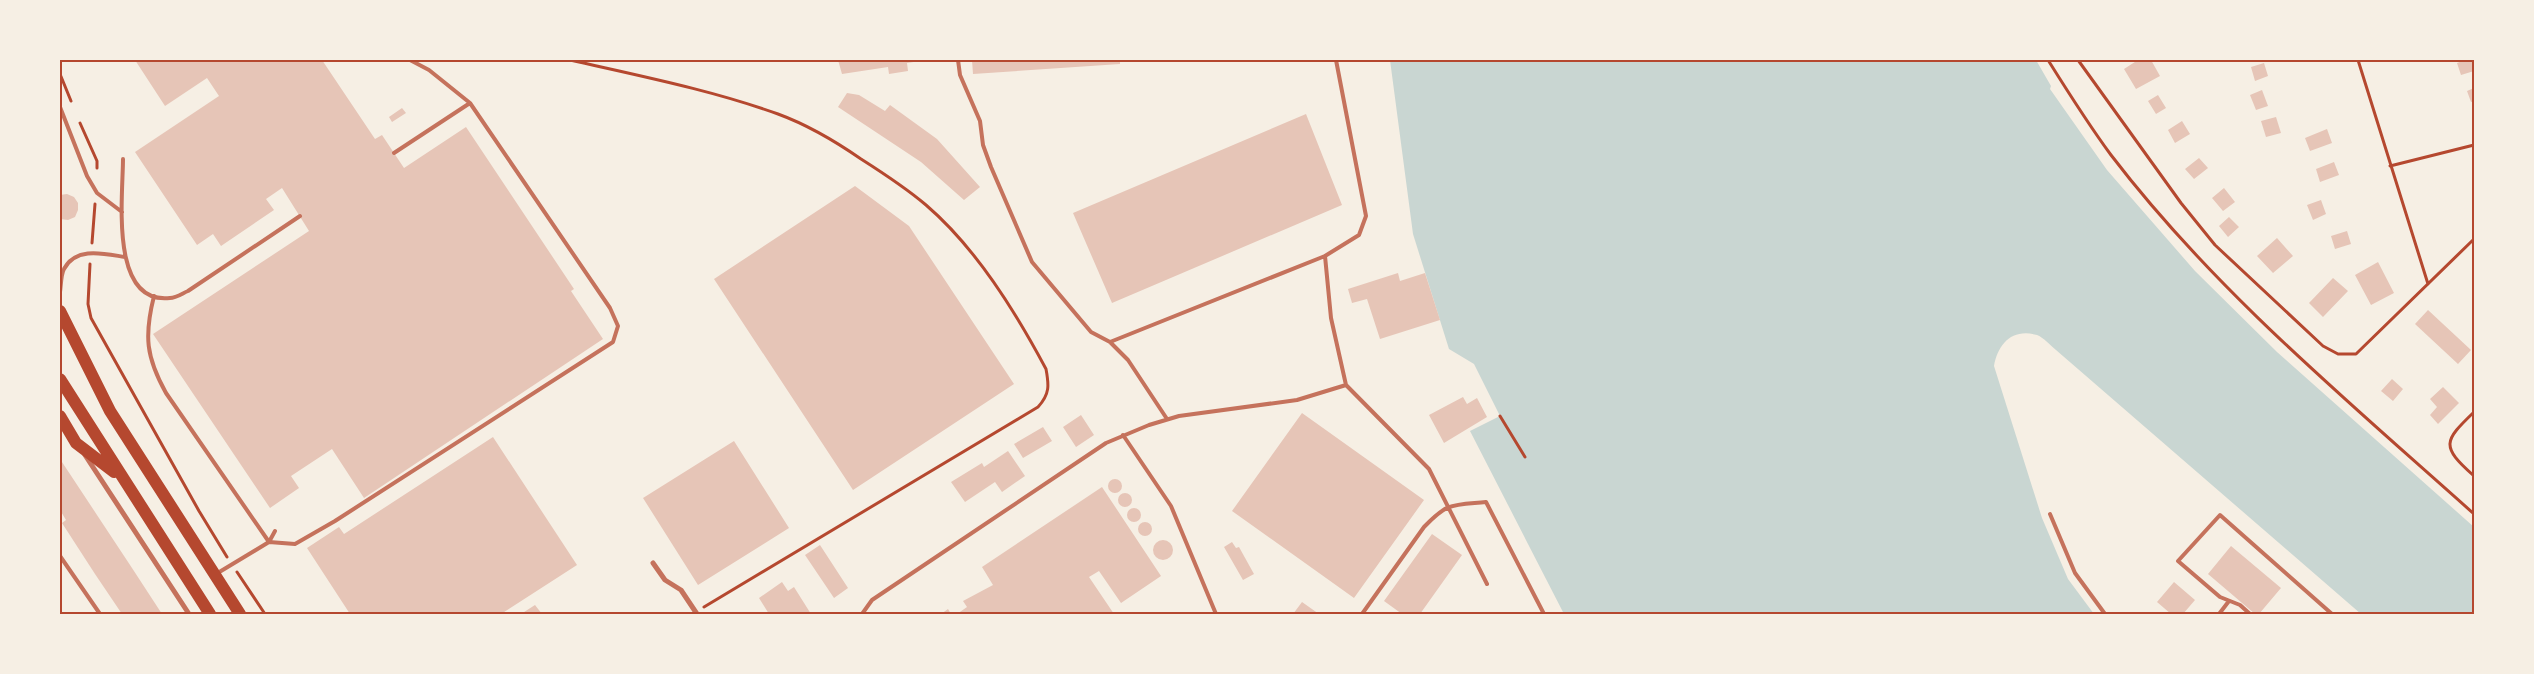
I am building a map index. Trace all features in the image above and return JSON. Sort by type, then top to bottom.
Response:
[{"type":"main road","points":[[60,311],[110,411],[240,614]]},
{"type":"main road","points":[[60,378],[80,414],[210,614]]},
{"type":"main road","points":[[60,416],[76,443],[122,478]]},
{"type":"street","points":[[76,443],[189,614]]},
{"type":"street","points":[[653,564],[665,580],[681,590],[696,613]]},
{"type":"lane","points":[[270,542],[294,544],[335,521],[613,342],[618,326],[610,308],[470,103],[428,70],[410,60]]},
{"type":"lane","points":[[958,60],[960,75],[980,121],[983,145],[991,167],[1032,262],[1091,332],[1110,342],[1128,360],[1167,419]]},
{"type":"lane","points":[[1110,342],[1325,256],[1359,235],[1366,216],[1336,60]]},
{"type":"lane","points":[[394,153],[470,103]]},
{"type":"lane","points":[[60,107],[87,176],[97,193],[122,212]]},
{"type":"lane","points":[[124,159],[122,212],[125,257],[131,276],[140,290],[154,296],[171,298],[188,291],[300,216]]},
{"type":"lane","points":[[60,292],[64,269],[74,258],[91,252],[125,257]]},
{"type":"lane","points":[[1325,256],[1331,318],[1346,385],[1429,469],[1487,584]]},
{"type":"lane","points":[[154,296],[147,323],[147,347],[153,370],[166,393],[270,542]]},
{"type":"lane","points":[[862,614],[872,600],[1106,442],[1167,419],[1297,400],[1346,385]]},
{"type":"lane","points":[[1123,435],[1171,506],[1216,614]]},
{"type":"lane","points":[[1362,614],[1424,527],[1447,506],[1486,502],[1544,614]]},
{"type":"lane","points":[[2050,514],[2076,573],[2105,614]]},
{"type":"lane","points":[[2250,614],[2240,605],[2220,597],[2178,561],[2220,515],[2332,614]]},
{"type":"lane","points":[[214,575],[270,542],[275,531]]},
{"type":"lane","points":[[60,556],[100,614]]},
{"type":"lane","points":[[2219,614],[2228,601]]},
{"type":"path","points":[[570,60],[716,94],[779,115],[814,130],[887,176],[926,205],[978,261],[1031,342],[1046,369],[1050,387],[1046,398],[1038,407],[696,613]]},
{"type":"path","points":[[2048,60],[2111,154],[2174,229],[2227,286],[2360,412],[2474,514]]},
{"type":"path","points":[[2078,60],[2181,203],[2215,245],[2323,346],[2338,354],[2356,354],[2474,239]]},
{"type":"path","points":[[2358,60],[2428,284]]},
{"type":"path","points":[[2390,166],[2474,145]]},
{"type":"path","points":[[91,252],[88,304],[91,318],[199,511],[265,614]]},
{"type":"path","points":[[2474,412],[2453,432],[2449,441],[2451,450],[2458,462],[2474,476]]},
{"type":"path","points":[[1500,416],[1525,457]]},
{"type":"shaded area","points":[[1390,60],[2036,60],[2051,86],[2050,89],[2107,170],[2195,271],[2277,352],[2474,527],[2474,614],[2361,614],[2044,340],[2037,335],[2028,333],[2013,336],[2008,340],[1999,351],[1994,366],[2042,518],[2068,579],[2094,614],[1564,614],[1470,431],[1500,416],[1474,364],[1449,349],[1413,234]]},
{"type":"building","points":[[135,60],[322,60],[375,139],[382,135],[404,168],[466,127],[574,289],[571,291],[603,339],[364,498],[332,449],[291,476],[299,488],[270,508],[153,334],[309,231],[282,188],[266,199],[274,210],[221,246],[213,234],[197,245],[135,152],[219,96],[207,78],[165,106]]},
{"type":"building","points":[[838,60],[920,61],[907,63],[908,71],[889,74],[888,67],[842,74]]},
{"type":"building","points":[[972,60],[1120,60],[1120,64],[973,74]]},
{"type":"building","points":[[2138,60],[2151,60],[2160,76],[2136,89],[2124,69]]},
{"type":"building","points":[[2472,60],[2474,71],[2461,75],[2457,63]]},
{"type":"building","points":[[2264,63],[2268,76],[2255,81],[2251,67]]},
{"type":"building","points":[[2474,88],[2474,101],[2471,102],[2467,91]]},
{"type":"building","points":[[2262,90],[2268,106],[2256,110],[2250,95]]},
{"type":"building","points":[[847,93],[859,95],[885,111],[890,105],[937,139],[980,187],[964,200],[921,162],[838,107]]},
{"type":"building","points":[[2158,95],[2166,108],[2156,114],[2148,101]]},
{"type":"building","points":[[402,108],[406,113],[392,122],[389,117]]},
{"type":"building","points":[[1306,114],[1342,205],[1112,303],[1073,213]]},
{"type":"building","points":[[2276,117],[2281,133],[2266,137],[2261,121]]},
{"type":"building","points":[[2182,121],[2190,134],[2175,143],[2168,130]]},
{"type":"building","points":[[2327,129],[2332,143],[2310,151],[2305,138]]},
{"type":"building","points":[[2199,158],[2208,168],[2194,179],[2185,169]]},
{"type":"building","points":[[2334,162],[2339,175],[2320,182],[2316,169]]},
{"type":"building","points":[[855,186],[909,226],[1014,384],[853,490],[714,279]]},
{"type":"building","points":[[2224,188],[2235,202],[2223,211],[2212,198]]},
{"type":"building","points":[[67,194],[74,197],[78,203],[75,217],[68,220],[60,219],[60,195]]},
{"type":"building","points":[[2321,200],[2326,214],[2313,220],[2307,205]]},
{"type":"building","points":[[2229,217],[2239,227],[2228,237],[2219,226]]},
{"type":"building","points":[[2347,231],[2351,244],[2335,249],[2331,236]]},
{"type":"building","points":[[2277,238],[2293,256],[2273,273],[2257,256]]},
{"type":"building","points":[[2378,262],[2394,293],[2371,305],[2355,275]]},
{"type":"building","points":[[1398,273],[1400,281],[1425,273],[1440,320],[1380,339],[1367,299],[1352,303],[1348,289]]},
{"type":"building","points":[[2333,278],[2348,291],[2323,317],[2309,303]]},
{"type":"building","points":[[2428,310],[2471,350],[2458,364],[2415,324]]},
{"type":"building","points":[[2392,379],[2403,389],[2393,401],[2381,391]]},
{"type":"building","points":[[2443,387],[2459,403],[2438,424],[2430,415],[2437,407],[2430,399]]},
{"type":"building","points":[[1463,397],[1467,404],[1477,398],[1487,417],[1444,443],[1429,415]]},
{"type":"building","points":[[1302,413],[1424,500],[1354,598],[1232,511]]},
{"type":"building","points":[[1081,415],[1094,435],[1076,447],[1063,427]]},
{"type":"building","points":[[1043,427],[1052,441],[1023,458],[1014,444]]},
{"type":"building","points":[[493,437],[577,565],[501,614],[350,614],[307,548],[339,527],[344,534]]},
{"type":"building","points":[[734,441],[789,528],[698,585],[643,498]]},
{"type":"building","points":[[1008,451],[1025,476],[1002,492],[995,482],[965,502],[951,482],[982,463],[984,467]]},
{"type":"building","points":[[60,459],[162,614],[122,614],[95,574],[62,523],[66,520],[60,510]]},
{"type":"building","points":[[1112,479],[1118,479],[1122,486],[1118,493],[1112,493],[1108,489],[1108,483]]},
{"type":"building","points":[[1102,487],[1161,576],[1121,603],[1099,571],[1089,577],[1114,614],[957,614],[967,607],[963,601],[993,585],[982,567]]},
{"type":"building","points":[[1122,493],[1128,493],[1132,500],[1128,507],[1122,507],[1118,503],[1118,497]]},
{"type":"building","points":[[1131,508],[1137,508],[1141,515],[1137,522],[1131,522],[1127,518],[1127,512]]},
{"type":"building","points":[[1142,522],[1148,522],[1152,529],[1148,536],[1142,536],[1138,532],[1138,526]]},
{"type":"building","points":[[1432,534],[1462,555],[1420,614],[1402,614],[1384,601]]},
{"type":"building","points":[[1159,540],[1167,540],[1173,546],[1173,554],[1167,560],[1159,560],[1153,554],[1153,546]]},
{"type":"building","points":[[1232,542],[1236,548],[1239,547],[1254,574],[1243,580],[1224,547]]},
{"type":"building","points":[[820,545],[848,588],[834,598],[805,555]]},
{"type":"building","points":[[2231,546],[2281,588],[2259,614],[2255,614],[2208,574]]},
{"type":"building","points":[[782,582],[788,591],[794,587],[811,614],[769,614],[759,598]]},
{"type":"building","points":[[2174,582],[2195,600],[2183,614],[2171,614],[2157,602]]},
{"type":"building","points":[[1302,602],[1319,614],[1293,614]]},
{"type":"building","points":[[535,605],[542,614],[521,614]]},
{"type":"building","points":[[948,609],[951,614],[941,614]]}]
